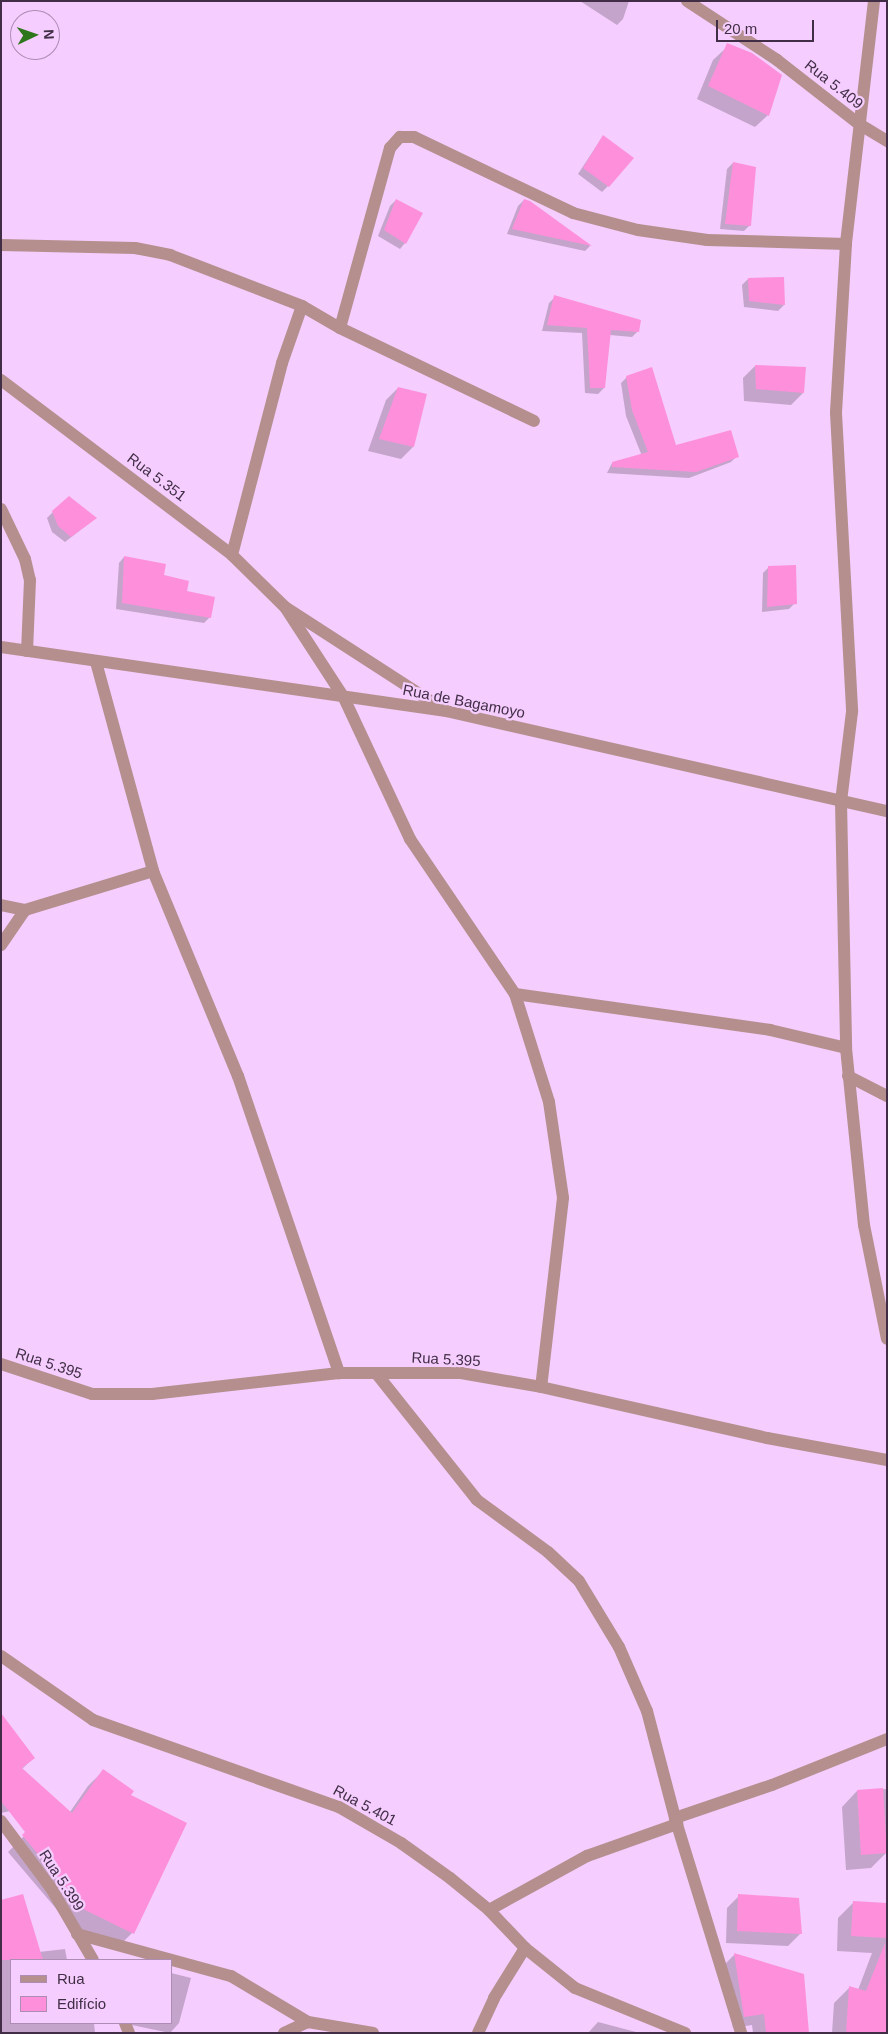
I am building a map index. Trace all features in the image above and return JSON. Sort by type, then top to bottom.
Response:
[{"type":"street","name":"Rua 5.409","points":[[687,1],[777,60],[859,124],[887,141]]},
{"type":"street","points":[[874,1],[846,244],[836,413],[852,712],[841,802],[846,1048],[864,1225],[887,1339]]},
{"type":"street","points":[[340,328],[390,148],[400,137],[414,137],[573,213],[638,230],[707,240],[846,244]]},
{"type":"street","points":[[1,245],[135,248],[170,255],[302,306],[340,328],[534,421]]},
{"type":"street","points":[[232,555],[282,363],[302,306]]},
{"type":"street","name":"Rua 5.351","points":[[1,380],[232,555],[285,607]]},
{"type":"street","points":[[1,509],[25,559],[30,580],[28,651]]},
{"type":"street","points":[[285,607],[344,698],[410,839],[515,994],[549,1102],[563,1198],[541,1387]]},
{"type":"street","points":[[285,607],[446,711]]},
{"type":"street","name":"Rua de Bagamoyo","points":[[1,647],[344,698],[446,711],[887,811]]},
{"type":"street","points":[[96,662],[153,871],[238,1076],[339,1373]]},
{"type":"street","points":[[1,905],[25,910],[153,871]]},
{"type":"street","points":[[1,945],[25,910]]},
{"type":"street","points":[[515,994],[770,1030],[846,1048]]},
{"type":"street","points":[[848,1076],[887,1096]]},
{"type":"street","name":"Rua 5.395","points":[[1,1364],[92,1394],[152,1394],[339,1373],[461,1373],[541,1387],[767,1438],[887,1460]]},
{"type":"street","points":[[376,1373],[477,1500],[548,1552],[579,1581],[619,1647],[647,1712],[676,1821],[740,2033]]},
{"type":"street","name":"Rua 5.401","points":[[1,1656],[93,1720],[339,1807],[401,1844],[490,1910],[526,1948],[575,1988],[684,2033]]},
{"type":"street","points":[[490,1910],[587,1856],[887,1739]]},
{"type":"street","name":"Rua 5.399","points":[[1,1821],[51,1888],[92,1959]]},
{"type":"street","points":[[77,1934],[169,1959]]},
{"type":"street","points":[[478,2033],[494,1998],[526,1948]]},
{"type":"street","points":[[172,1960],[231,1976],[308,2022],[373,2033]]},
{"type":"street","points":[[284,2033],[308,2022]]},
{"type":"building","points":[[727,43],[752,53],[782,75],[769,116],[708,86]]},
{"type":"building","points":[[603,135],[634,158],[609,187],[583,168]]},
{"type":"building","points":[[733,162],[756,167],[751,226],[725,224]]},
{"type":"building","points":[[396,199],[423,213],[406,244],[384,230]]},
{"type":"building","points":[[524,199],[530,201],[592,246],[512,229]]},
{"type":"building","points":[[784,277],[785,305],[749,301],[748,278]]},
{"type":"building","points":[[554,295],[641,320],[639,332],[611,330],[605,388],[590,388],[587,328],[547,325]]},
{"type":"building","points":[[755,365],[806,367],[804,393],[756,389]]},
{"type":"building","points":[[652,367],[676,445],[731,430],[739,457],[696,472],[612,467],[612,462],[648,452],[632,410],[626,376]]},
{"type":"building","points":[[398,387],[427,394],[414,447],[379,439]]},
{"type":"building","points":[[69,496],[97,518],[71,537],[58,526],[52,511]]},
{"type":"building","points":[[124,556],[166,564],[164,575],[189,581],[187,591],[215,597],[211,618],[122,603]]},
{"type":"building","points":[[796,565],[797,604],[767,607],[768,566]]},
{"type":"building","points":[[1,1713],[35,1758],[22,1768],[72,1813],[103,1769],[134,1791],[131,1795],[187,1823],[134,1934],[85,1910],[22,1835],[25,1832],[1,1801]]},
{"type":"building","points":[[883,1788],[887,1853],[861,1855],[857,1790]]},
{"type":"building","points":[[23,1894],[43,1959],[1,1960],[1,1900]]},
{"type":"building","points":[[738,1894],[799,1898],[802,1934],[737,1931]]},
{"type":"building","points":[[853,1901],[887,1903],[887,1938],[851,1936]]},
{"type":"building","points":[[885,1943],[887,2033],[846,2033],[849,1986],[866,1991]]},
{"type":"building","points":[[734,1953],[804,1974],[809,2033],[766,2033],[764,2014],[744,2017]]}]
